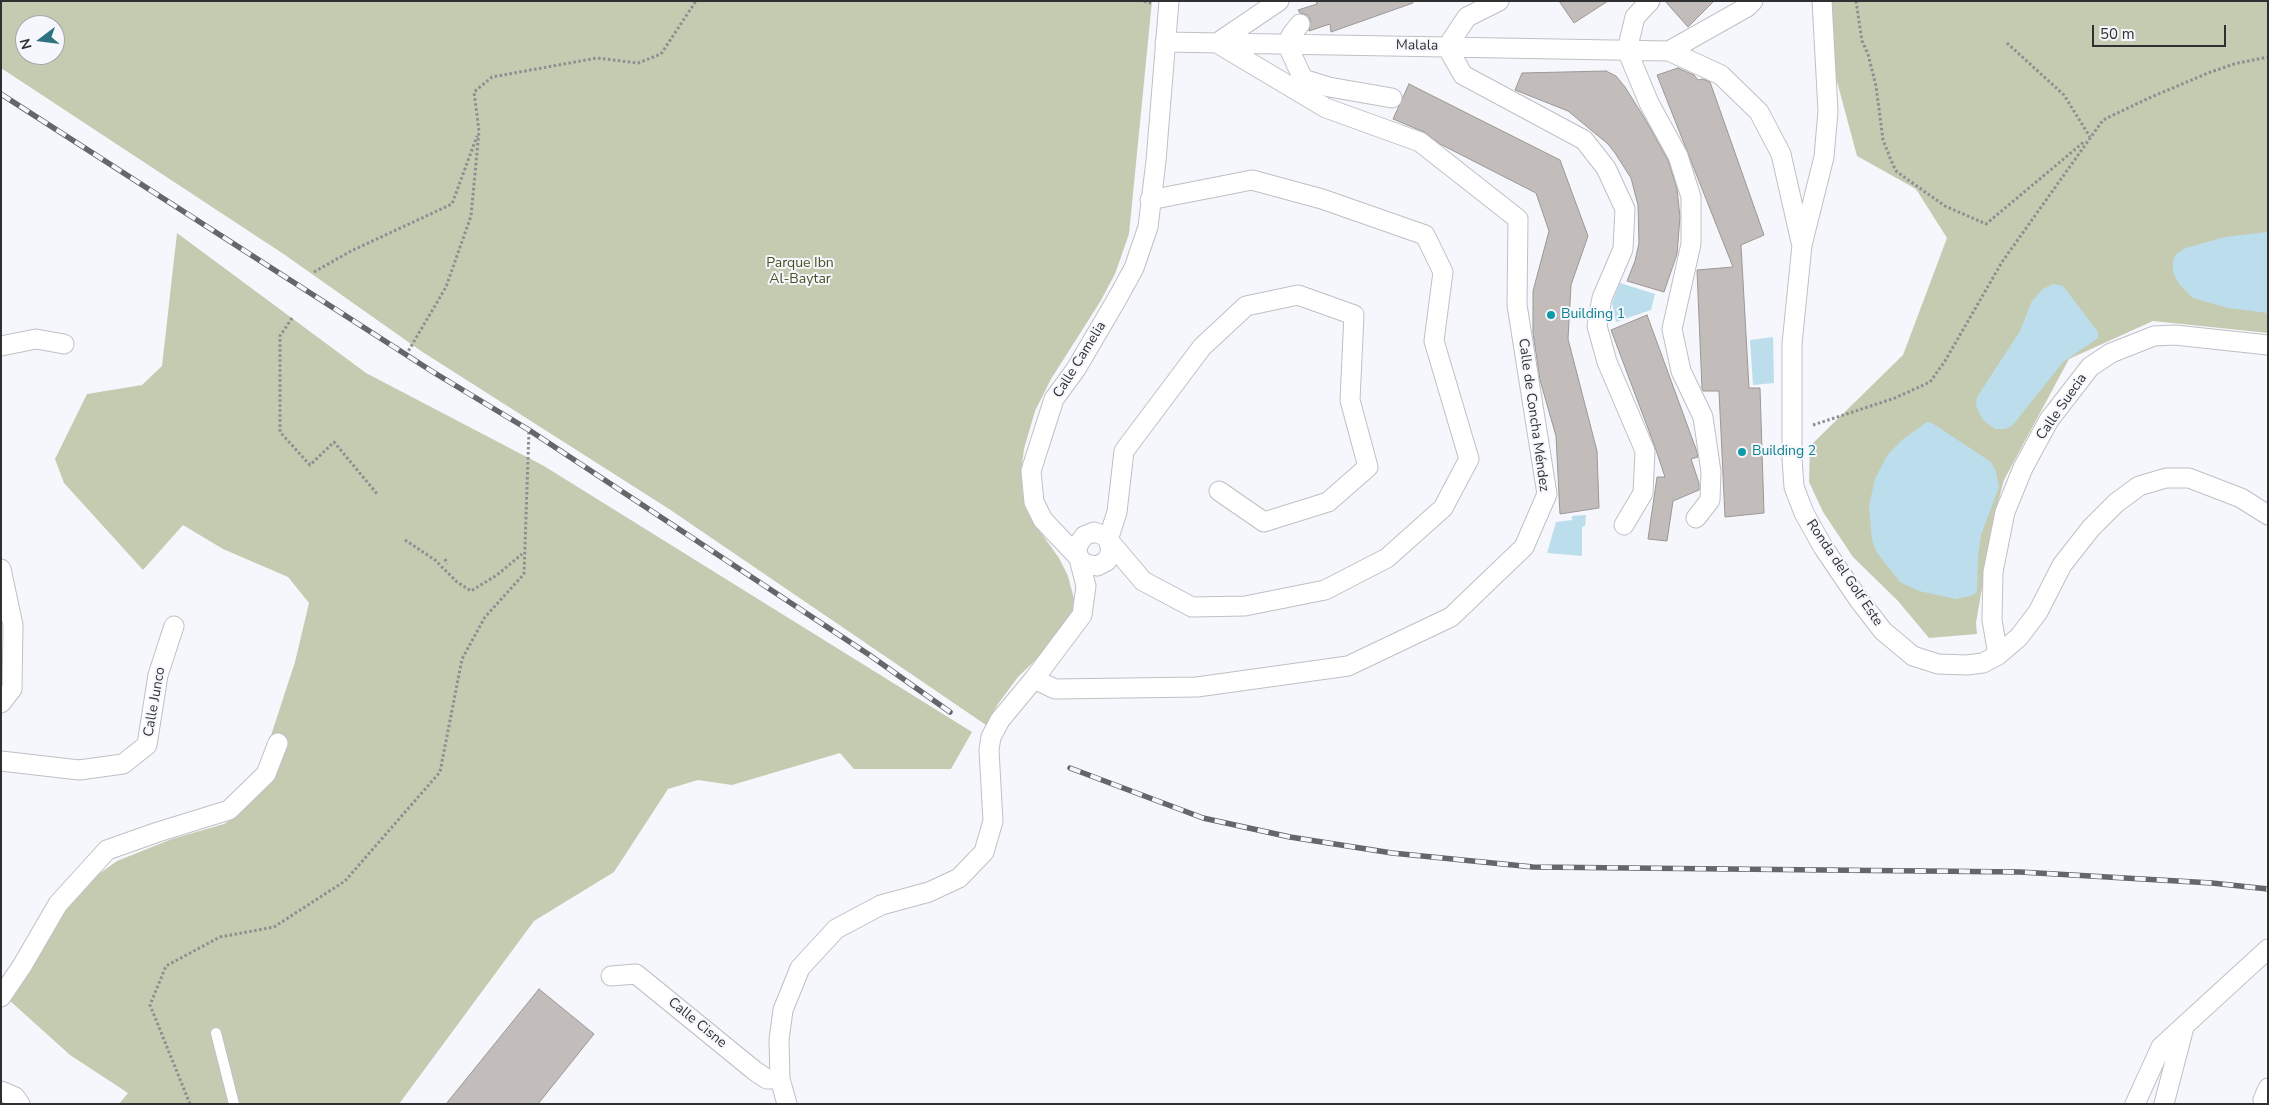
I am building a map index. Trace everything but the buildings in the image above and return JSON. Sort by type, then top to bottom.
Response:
[{"type":"street","name":"Calle Camelia","points":[[1079,556],[1043,520],[1034,502],[1031,471],[1054,399],[1076,369],[1134,268],[1148,226],[1156,161],[1169,1]]},
{"type":"street","points":[[1217,43],[1279,1]]},
{"type":"street","points":[[1499,1],[1467,18],[1447,47],[1463,75],[1584,140],[1606,168],[1625,209],[1623,249],[1611,272],[1602,298],[1597,326],[1607,362],[1645,451],[1643,493],[1624,525]]},
{"type":"street","points":[[1650,1],[1635,17],[1627,50],[1649,103],[1678,156],[1691,197],[1691,244],[1672,329],[1681,371],[1703,417],[1711,472],[1710,500],[1696,518]]},
{"type":"street","points":[[1669,51],[1747,7],[1753,1]]},
{"type":"street","name":"Ronda del Golf Este","points":[[1822,1],[1828,120],[1824,157],[1802,245],[1792,344],[1792,458],[1794,487],[1804,513],[1823,547],[1858,600],[1883,631],[1913,656],[1938,664],[1967,665],[1983,663],[1998,655],[2019,637],[2038,612],[2062,565],[2091,528],[2116,503],[2139,486],[2166,478],[2188,478],[2240,498],[2267,513]]},
{"type":"street","points":[[1300,24],[1292,34],[1288,44],[1303,78],[1329,87],[1392,98]]},
{"type":"street","name":"Malala","points":[[1165,42],[1669,51]]},
{"type":"street","name":"Calle de Concha Méndez","points":[[1034,679],[1055,689],[1198,687],[1348,666],[1451,617],[1524,547],[1547,494],[1517,305],[1518,218],[1420,142],[1326,108],[1217,43]]},
{"type":"street","points":[[1669,51],[1721,75],[1759,112],[1782,154],[1802,245]]},
{"type":"street","points":[[787,1104],[780,1079],[779,1048],[783,1010],[800,968],[836,929],[881,905],[929,892],[959,878],[984,852],[993,820],[989,750],[991,737],[1000,720],[1034,679],[1082,615],[1086,586],[1078,545],[1084,536],[1094,532],[1100,533],[1143,580],[1192,607],[1245,606],[1324,590],[1387,558],[1442,508],[1469,459],[1434,341],[1443,272],[1425,235],[1322,198],[1252,180],[1150,200]]},
{"type":"street","points":[[1108,540],[1116,512],[1124,451],[1202,348],[1246,306],[1298,295],[1354,315],[1350,400],[1368,467],[1328,502],[1264,522],[1219,491]]},
{"type":"street","name":"Calle Suecia","points":[[1998,655],[1992,620],[1993,572],[2005,512],[2023,468],[2049,420],[2090,367],[2111,354],[2154,336],[2175,335],[2268,346]]},
{"type":"street","points":[[1,346],[36,339],[64,344]]},
{"type":"street","points":[[1,568],[13,625],[12,689],[1,703]]},
{"type":"street","name":"Calle Junco","points":[[1,761],[80,770],[122,764],[148,745],[158,675],[174,626]]},
{"type":"street","points":[[1,997],[22,966],[58,904],[107,850],[229,810],[266,774],[278,743]]},
{"type":"street","points":[[2135,1104],[2161,1046],[2268,949]]},
{"type":"street","name":"Calle Cisne","points":[[611,976],[636,974],[767,1079],[780,1079]]},
{"type":"street","points":[[2164,1104],[2184,1026]]},
{"type":"street","points":[[2265,1104],[2263,1100],[2268,1088]]},
{"type":"street","points":[[1,1091],[15,1096],[20,1104]]},
{"type":"lane","points":[[216,1033],[234,1104]]},
{"type":"path","points":[[406,355],[446,287],[471,216],[479,131],[474,92],[492,77],[597,58],[638,62],[661,54],[696,1]]},
{"type":"path","points":[[1856,1],[1862,41],[1868,54],[1876,86],[1884,140],[1893,165],[1897,172],[1946,206],[1986,224],[2090,137]]},
{"type":"path","points":[[2007,43],[2064,95],[2090,137]]},
{"type":"path","points":[[1813,425],[1895,398],[1930,382],[1945,361],[2002,262],[2103,120],[2149,98],[2234,64],[2268,57]]},
{"type":"path","points":[[314,272],[452,204],[479,131]]},
{"type":"path","points":[[292,318],[280,336],[280,432],[310,465],[334,442],[378,495]]},
{"type":"path","points":[[190,1104],[150,1006],[166,966],[220,937],[274,927],[345,882],[440,772],[462,659],[485,617],[524,574],[529,430]]},
{"type":"path","points":[[405,540],[435,560],[457,582],[471,591],[497,575],[522,554]]},
{"type":"path","points":[[445,559],[447,564]]},
{"type":"green space","name":"Parque Ibn Al-Baytar","points":[[1,1],[1152,1],[1129,234],[1115,274],[1100,302],[1051,379],[1035,411],[1024,449],[1021,472],[1023,496],[1031,519],[1059,558],[1068,576],[1074,599],[1073,610],[1067,623],[1052,644],[1018,677],[998,704],[986,725],[669,509],[421,351],[285,255],[1,68]]},
{"type":"green space","points":[[1827,1],[2268,1],[2268,333],[2153,321],[2069,359],[2004,480],[1995,513],[1976,623],[1977,634],[1929,638],[1898,601],[1853,557],[1823,512],[1809,482],[1810,446],[1903,355],[1947,238],[1916,189],[1857,156],[1824,33]]},
{"type":"green space","points":[[177,233],[366,373],[544,466],[972,732],[951,769],[854,769],[840,753],[732,785],[698,780],[668,789],[614,872],[534,921],[399,1104],[119,1104],[128,1093],[70,1055],[9,1000],[63,911],[92,879],[117,861],[172,839],[224,824],[238,815],[261,766],[295,662],[309,603],[288,577],[223,549],[183,525],[143,570],[64,483],[55,459],[87,394],[142,385],[162,366]]},
{"type":"water","points":[[2268,232],[2268,313],[2228,308],[2193,298],[2179,284],[2173,272],[2173,260],[2176,254],[2186,248],[2225,237]]},
{"type":"water","points":[[1620,283],[1655,294],[1651,310],[1616,322],[1612,303]]},
{"type":"water","points":[[2053,284],[2063,286],[2098,332],[2098,338],[2063,362],[2012,426],[2005,429],[1995,429],[1983,420],[1976,406],[1977,397],[2020,331],[2032,301],[2043,289]]},
{"type":"water","points":[[1773,337],[1774,383],[1753,385],[1750,340]]},
{"type":"water","points":[[1927,422],[1932,423],[1991,462],[1996,472],[1999,487],[1981,535],[1978,556],[1977,592],[1971,596],[1956,599],[1919,591],[1900,582],[1877,553],[1872,540],[1869,506],[1875,479],[1888,454],[1902,440]]},
{"type":"water","points":[[1586,515],[1585,526],[1582,527],[1582,556],[1547,553],[1556,522],[1572,520],[1572,516]]},
{"type":"railway","points":[[1,94],[433,372],[529,430],[868,654],[950,712]]},
{"type":"railway","points":[[1070,768],[1203,818],[1290,837],[1392,853],[1533,867],[2020,872],[2212,883],[2268,889]]},
{"type":"place","name":"Building 1","points":[[1551,315]]},
{"type":"place","name":"Building 2","points":[[1742,452]]}]
